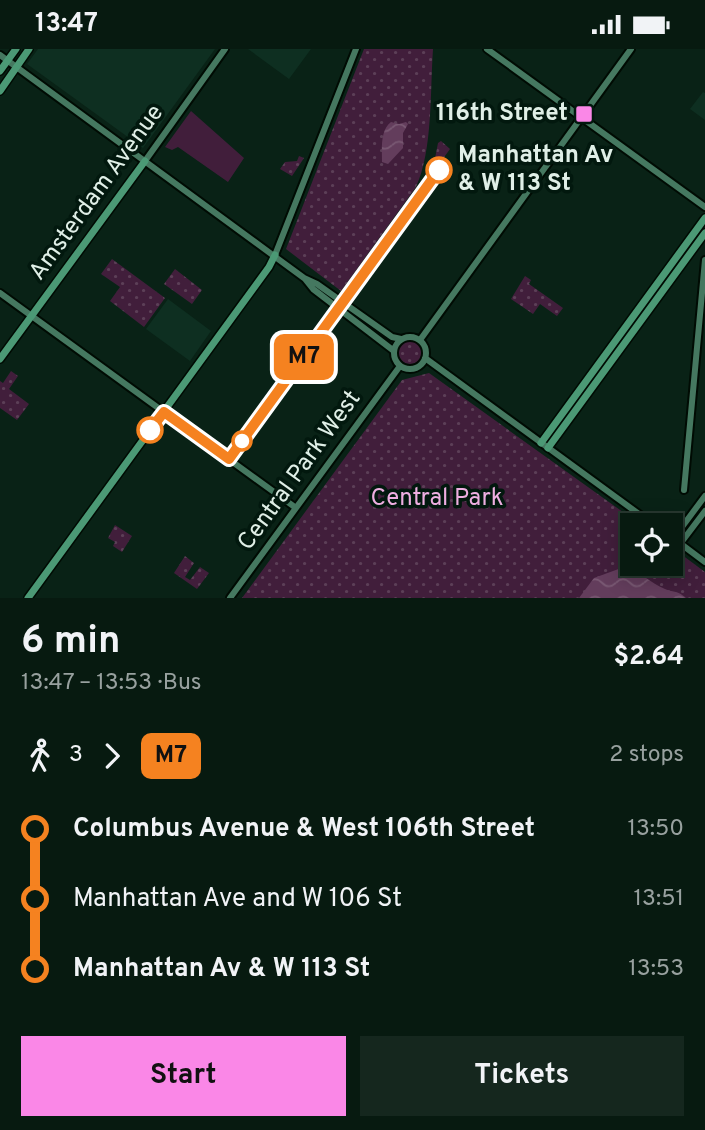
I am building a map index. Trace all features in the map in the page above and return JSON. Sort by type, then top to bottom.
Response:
[{"type":"main road","points":[[0,71],[16,49]]},
{"type":"main road","points":[[0,91],[29,49]]},
{"type":"main road","name":"Amsterdam Avenue","points":[[0,359],[225,49]]},
{"type":"main road","points":[[28,598],[269,267],[356,49]]},
{"type":"main road","points":[[487,49],[703,206],[705,197]]},
{"type":"main road","points":[[420,340],[631,49]]},
{"type":"main road","points":[[0,55],[275,255],[304,278],[313,289],[394,351]]},
{"type":"main road","points":[[545,446],[705,218]]},
{"type":"main road","points":[[545,446],[704,237]]},
{"type":"main road","points":[[684,490],[705,260]]},
{"type":"main road","points":[[304,278],[317,283],[392,337],[401,339],[410,336],[420,340],[426,349],[425,358],[414,368],[400,366],[395,359],[394,351],[401,339]]},
{"type":"main road","points":[[0,293],[296,508]]},
{"type":"main road","points":[[425,358],[637,513]]},
{"type":"main road","name":"Central Park West","points":[[230,598],[400,366]]},
{"type":"main road","points":[[683,528],[705,496]]},
{"type":"main road","points":[[683,532],[705,511]]},
{"type":"main road","points":[[683,546],[705,562]]},
{"type":"shaded area","points":[[38,49],[215,49],[143,148],[27,64]]},
{"type":"shaded area","points":[[248,49],[311,49],[289,79]]},
{"type":"shaded area","points":[[703,92],[705,93],[705,120],[690,109]]},
{"type":"shaded area","points":[[168,299],[211,331],[190,361],[146,329]]},
{"type":"green space","points":[[364,49],[433,49],[428,138],[416,187],[341,291],[286,249]]},
{"type":"green space","points":[[191,111],[244,158],[228,182],[178,147],[172,150],[165,147]]},
{"type":"green space","points":[[441,141],[450,149],[432,174],[438,143]]},
{"type":"green space","points":[[299,156],[304,158],[292,176],[280,169],[285,162],[297,161]]},
{"type":"green space","points":[[112,259],[165,298],[144,327],[110,301],[120,287],[101,274]]},
{"type":"green space","points":[[175,269],[202,290],[192,304],[164,284]]},
{"type":"green space","points":[[525,276],[531,280],[529,284],[563,308],[557,316],[540,304],[533,314],[511,299]]},
{"type":"green space","points":[[405,340],[415,340],[422,347],[422,357],[415,364],[405,364],[398,357],[398,347]]},
{"type":"green space","points":[[11,371],[18,376],[9,389],[29,404],[17,420],[0,408],[0,381],[3,383]]},
{"type":"green space","name":"Central Park","points":[[429,373],[624,513],[620,513],[620,576],[683,576],[683,556],[705,572],[705,598],[242,598],[402,380]]},
{"type":"green space","points":[[115,525],[132,536],[122,552],[113,546],[115,542],[108,538]]},
{"type":"green space","points":[[185,556],[194,563],[185,577],[190,580],[200,567],[209,573],[197,589],[174,573]]},
{"type":"water","points":[[391,122],[408,124],[403,133],[403,148],[388,164],[382,162],[382,146],[383,135]]},
{"type":"water","points":[[620,568],[620,576],[643,576],[686,598],[579,598],[594,578]]},
{"type":"bus line","name":"M7","points":[[150,430],[164,412],[229,459],[439,170]]},
{"type":"place","name":"116th Street","points":[[584,114]]},
{"type":"place","name":"Manhattan Av & W 113 St","points":[[439,170]]}]
